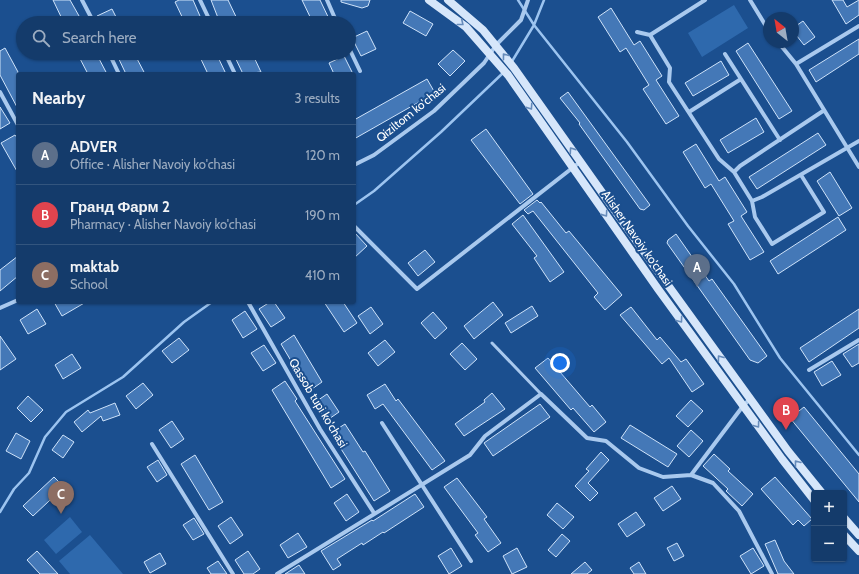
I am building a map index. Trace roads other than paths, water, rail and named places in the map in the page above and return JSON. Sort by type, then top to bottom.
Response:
[{"type":"main road","name":"Alisher Navoiy ko'chasi","points":[[430,0],[466,27],[490,52],[508,75],[698,344],[811,496]]},
{"type":"main road","name":"Alisher Navoiy ko'chasi","points":[[448,0],[468,15],[496,45],[514,68],[750,399],[820,490]]},
{"type":"main road","points":[[698,344],[706,338]]},
{"type":"main road","points":[[847,521],[859,535]]},
{"type":"main road","points":[[847,538],[859,551]]},
{"type":"street","points":[[82,0],[90,16]]},
{"type":"street","points":[[200,0],[208,16]]},
{"type":"street","points":[[327,0],[334,16]]},
{"type":"street","points":[[637,32],[650,35],[705,0]]},
{"type":"street","points":[[750,0],[763,21]]},
{"type":"street","name":"Qiziltom ko'chasi","points":[[356,164],[374,155],[434,111],[484,63],[496,45],[521,20],[528,2]]},
{"type":"street","points":[[796,64],[859,26]]},
{"type":"street","points":[[650,35],[670,68],[669,82],[719,159],[734,172],[752,201],[755,217],[772,244],[824,212],[801,175]]},
{"type":"street","points":[[783,48],[796,64],[823,111],[859,167]]},
{"type":"street","points":[[725,54],[780,140]]},
{"type":"street","points":[[112,60],[118,72]]},
{"type":"street","points":[[228,60],[234,72]]},
{"type":"street","points":[[355,60],[360,71]]},
{"type":"street","points":[[689,112],[741,79]]},
{"type":"street","points":[[0,92],[16,121]]},
{"type":"street","points":[[734,172],[740,166],[823,111]]},
{"type":"street","points":[[752,201],[801,175],[859,141]]},
{"type":"street","points":[[356,228],[417,289],[580,162]]},
{"type":"street","points":[[0,308],[16,301]]},
{"type":"street","name":"Qassob tupi ko'chasi","points":[[249,304],[320,429],[374,513]]},
{"type":"street","points":[[809,370],[859,340]]},
{"type":"street","points":[[277,574],[470,455],[484,436],[542,394],[587,438],[606,441],[639,468],[663,477],[691,475],[713,483],[739,511],[772,574]]},
{"type":"street","points":[[691,475],[743,406],[750,399]]},
{"type":"street","points":[[382,423],[471,561]]},
{"type":"street","points":[[152,444],[233,574]]},
{"type":"lane","points":[[492,342],[542,394]]},
{"type":"waterway","points":[[518,0],[534,25],[627,142],[688,226],[734,284],[780,358],[859,455]]},
{"type":"waterway","points":[[511,63],[534,25],[544,0]]},
{"type":"waterway","points":[[356,204],[374,191],[441,132],[504,72]]},
{"type":"waterway","points":[[0,512],[14,489],[29,473],[45,437],[66,412],[123,377],[184,322],[209,304]]},
{"type":"place","name":"ADVER","points":[[697,287]]},
{"type":"place","name":"Гранд Фарм 2","points":[[786,430]]},
{"type":"place","name":"maktab","points":[[61,514]]}]
